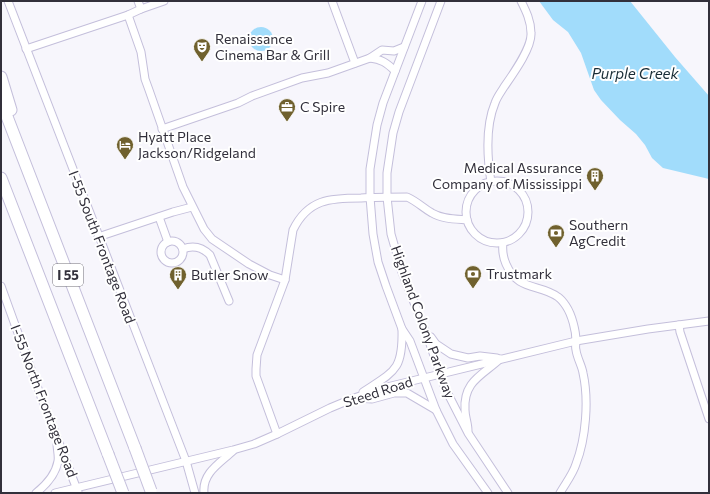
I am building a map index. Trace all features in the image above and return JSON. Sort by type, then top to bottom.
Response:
[{"type":"highway","points":[[1,77],[42,206]]},
{"type":"highway","name":"I 55","points":[[1,101],[151,492]]},
{"type":"highway","name":"I 55","points":[[1,178],[123,493]]},
{"type":"street","name":"I-55 South Frontage Road","points":[[8,1],[98,237],[186,461],[195,493]]},
{"type":"street","points":[[138,1],[141,9]]},
{"type":"street","points":[[26,49],[128,15],[164,1]]},
{"type":"street","points":[[332,1],[355,63]]},
{"type":"street","name":"Highland Colony Parkway","points":[[422,1],[383,103],[377,125],[370,168],[370,197],[373,234],[378,262],[386,286],[402,328],[410,340],[436,410],[453,444],[488,493]]},
{"type":"street","name":"Highland Colony Parkway","points":[[441,1],[399,112],[393,133],[387,173],[387,197],[391,234],[402,272],[422,322],[445,388],[468,433],[508,493]]},
{"type":"street","points":[[491,182],[488,162],[488,134],[492,114],[496,100],[526,53],[532,34],[528,13],[521,1]]},
{"type":"street","points":[[128,15],[142,52],[145,79],[148,90],[182,187],[204,229],[212,239],[258,270],[285,280]]},
{"type":"street","points":[[162,129],[238,103],[252,96],[302,78],[328,73],[370,58],[382,50],[394,51],[404,47]]},
{"type":"street","points":[[370,58],[379,59],[388,64],[395,71]]},
{"type":"street","points":[[491,182],[505,182],[517,188],[522,193],[528,212],[527,224],[523,230],[513,239],[503,243],[488,243],[477,237],[467,220],[466,206],[468,200],[476,189],[491,182]]},
{"type":"street","points":[[277,434],[256,376],[256,362],[285,280],[293,230],[306,212],[312,207],[328,199],[334,198],[407,197],[417,201],[431,213],[436,215],[467,220]]},
{"type":"street","points":[[98,237],[192,207]]},
{"type":"street","points":[[159,217],[168,242]]},
{"type":"street","points":[[168,242],[179,243],[183,249],[180,259],[174,262],[167,261],[162,256],[163,246],[168,242]]},
{"type":"street","points":[[503,243],[502,250],[508,268],[518,281],[533,288],[549,292],[559,298],[568,308],[572,320],[576,350],[583,373],[586,391],[584,439],[576,465],[560,493]]},
{"type":"street","points":[[183,249],[191,246],[204,250],[210,255],[229,301]]},
{"type":"street","name":"I-55 North Frontage Road","points":[[1,286],[77,491]]},
{"type":"street","name":"Steed Road","points":[[55,493],[77,491],[254,444],[330,408],[387,387],[501,358],[576,341],[709,321]]},
{"type":"street","points":[[422,322],[436,344],[451,354],[468,358],[480,356],[501,358]]},
{"type":"street","points":[[679,325],[709,419]]},
{"type":"street","points":[[354,398],[387,377],[395,368],[401,358],[403,344],[402,328]]},
{"type":"street","points":[[468,433],[468,423],[465,410],[466,398],[470,386],[478,376],[490,369],[501,358]]},
{"type":"street","points":[[354,398],[372,399],[394,393],[407,393],[436,410]]},
{"type":"street","points":[[36,493],[52,475],[58,460],[56,436]]},
{"type":"street","points":[[204,493],[206,478],[210,472],[233,450]]},
{"type":"water","name":"Purple Creek","points":[[539,1],[630,1],[675,57],[709,96],[709,179],[663,168],[652,158],[645,145],[636,134],[601,100],[594,90],[581,53],[568,32],[553,20]]},
{"type":"water","points":[[261,27],[270,30],[273,39],[270,48],[261,51],[252,48],[249,39],[252,30]]},
{"type":"place","name":"Renaissance Cinema Bar & Grill","points":[[202,62]]},
{"type":"place","name":"C Spire","points":[[287,122]]},
{"type":"place","name":"Hyatt Place Jackson/Ridgeland","points":[[125,160]]},
{"type":"place","name":"Medical Assurance Company of Mississippi","points":[[595,191]]},
{"type":"place","name":"Southern AgCredit","points":[[556,248]]},
{"type":"place","name":"Trustmark","points":[[473,289]]},
{"type":"place","name":"Butler Snow","points":[[178,290]]}]
